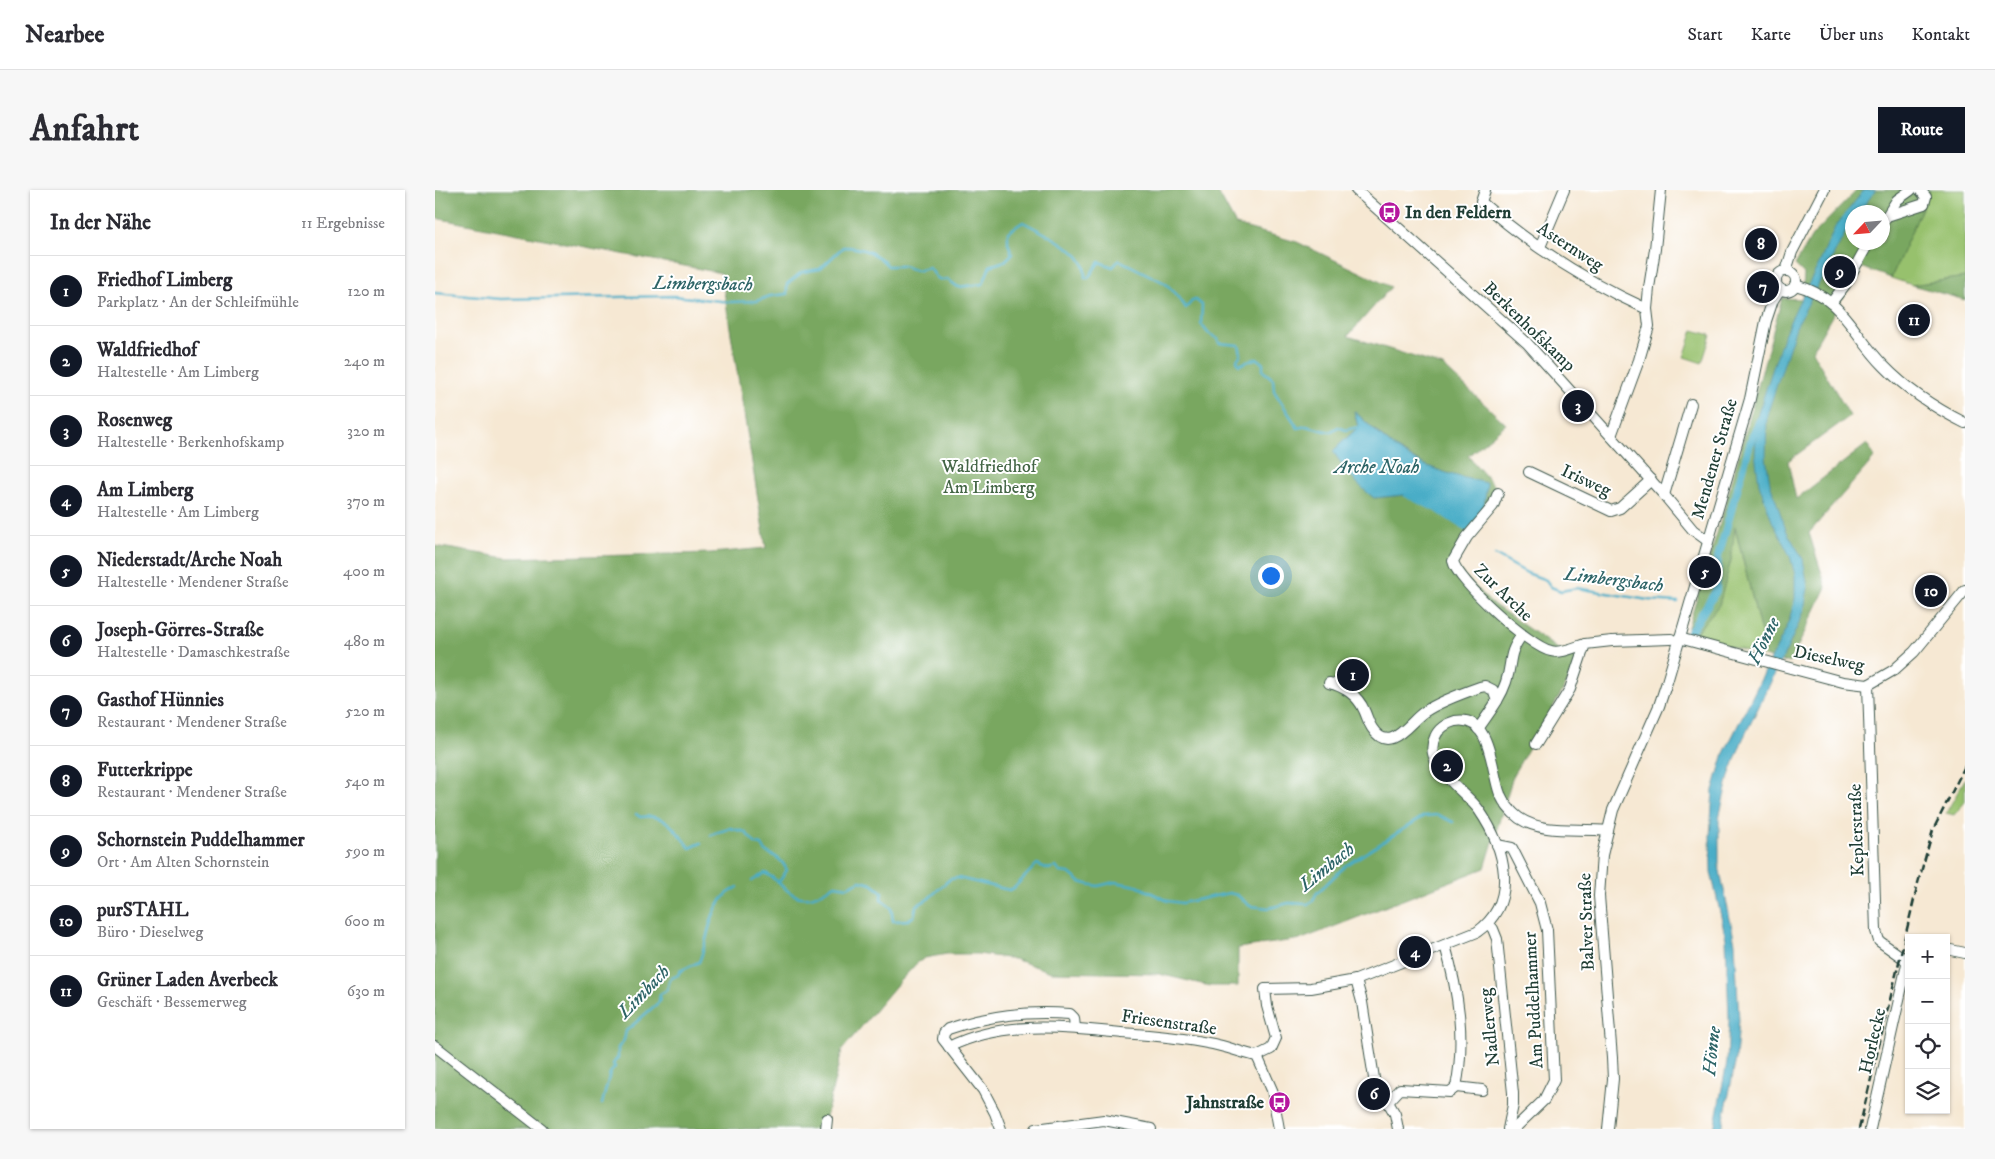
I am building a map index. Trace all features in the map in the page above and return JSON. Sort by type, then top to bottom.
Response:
[{"type":"street","name":"Berkenhofskamp","points":[[1356,190],[1527,343],[1651,480],[1693,530],[1708,541]]},
{"type":"street","name":"Asternweg","points":[[1485,190],[1481,202],[1515,231],[1584,278],[1647,309]]},
{"type":"street","points":[[1540,247],[1564,190]]},
{"type":"street","points":[[1611,436],[1639,360],[1649,326],[1647,309],[1661,190]]},
{"type":"street","name":"Mendener Straße","points":[[1675,638],[1708,541],[1749,399],[1766,321],[1773,300],[1780,290],[1776,285],[1777,277],[1786,271],[1792,252],[1824,190]]},
{"type":"street","points":[[1890,212],[1902,195],[1911,190]]},
{"type":"street","points":[[1890,217],[1923,204],[1926,197],[1920,190]]},
{"type":"street","points":[[1831,303],[1845,285],[1865,250]]},
{"type":"street","points":[[1786,271],[1794,274],[1797,286]]},
{"type":"street","points":[[1797,286],[1817,292],[1831,303],[1846,318],[1874,355],[1894,376],[1932,405],[1965,423]]},
{"type":"street","points":[[1780,290],[1790,291],[1797,286]]},
{"type":"street","points":[[1664,495],[1691,404]]},
{"type":"street","name":"Irisweg","points":[[1529,472],[1611,511],[1620,508],[1651,480]]},
{"type":"street","name":"Zur Arche","points":[[1498,493],[1493,506],[1467,537],[1453,564],[1467,583],[1522,635],[1535,644],[1553,652],[1585,644],[1675,638]]},
{"type":"street","name":"Dieselweg","points":[[1675,638],[1843,682],[1868,685],[1903,663],[1965,590]]},
{"type":"street","points":[[1478,729],[1497,701],[1506,681],[1511,652],[1522,635]]},
{"type":"street","name":"Balver Straße","points":[[1608,1129],[1612,1088],[1612,1058],[1599,896],[1601,863],[1608,831],[1621,790],[1659,706],[1675,638]]},
{"type":"street","points":[[1536,744],[1570,689],[1585,644]]},
{"type":"street","points":[[1329,683],[1342,687],[1359,701],[1371,727],[1384,738],[1400,734],[1425,711],[1480,686],[1493,690],[1497,701]]},
{"type":"street","name":"Keplerstraße","points":[[1868,685],[1876,931],[1879,941],[1905,957]]},
{"type":"street","points":[[1279,1129],[1271,1090],[1257,1056],[1271,1049],[1276,1038],[1267,1006],[1265,990],[1311,988],[1356,980],[1477,932],[1488,924],[1501,904],[1505,886],[1503,864],[1497,845],[1480,812],[1441,771],[1435,761],[1433,751],[1435,737],[1439,730],[1450,723],[1461,721],[1467,722],[1478,729],[1487,743],[1500,794],[1506,804],[1519,818],[1538,827],[1608,831]]},
{"type":"street","name":"Am Puddelhammer","points":[[1497,845],[1512,848],[1518,856],[1524,875],[1543,912],[1548,943],[1554,1080],[1545,1100],[1514,1129]]},
{"type":"street","name":"Nadlerweg","points":[[1488,924],[1493,929],[1497,939],[1513,1092],[1513,1105],[1508,1129]]},
{"type":"street","points":[[1388,1102],[1400,1090],[1416,1089],[1450,1092],[1456,1087],[1460,1059],[1460,1025],[1457,996],[1445,945]]},
{"type":"street","points":[[1950,950],[1965,953]]},
{"type":"street","name":"Horlecke","points":[[1870,1129],[1905,973]]},
{"type":"street","points":[[1356,980],[1376,1091],[1388,1102],[1395,1114],[1398,1129]]},
{"type":"street","points":[[1001,1129],[990,1102],[946,1043],[944,1033],[955,1027],[985,1018],[1020,1013],[1070,1014],[1074,1018],[1075,1028]]},
{"type":"street","name":"Friesenstraße","points":[[946,1043],[963,1041],[996,1031],[1032,1027],[1075,1028],[1187,1039],[1257,1056]]},
{"type":"street","points":[[435,1046],[542,1129]]},
{"type":"street","points":[[1456,1087],[1481,1090]]},
{"type":"street","points":[[1036,1129],[1104,1120],[1151,1129]]},
{"type":"green space","name":"Waldfriedhof Am Limberg","points":[[435,190],[1217,190],[1236,225],[1297,242],[1391,287],[1348,336],[1443,366],[1506,424],[1468,456],[1498,490],[1450,561],[1490,602],[1558,649],[1580,651],[1572,675],[1514,773],[1485,868],[1302,939],[1238,948],[1238,986],[1210,986],[1159,974],[1051,972],[1014,959],[978,954],[947,954],[925,958],[917,963],[899,982],[842,1050],[823,1129],[435,1129],[435,546],[507,558],[711,553],[766,548],[721,273],[435,218]],"holes":[[[1354,411],[1395,448],[1427,466],[1455,476],[1467,532],[1438,512],[1404,495],[1374,498],[1333,451],[1358,427]]]},
{"type":"green space","points":[[1857,190],[1930,190],[1891,278],[1860,267],[1812,351],[1850,416],[1788,461],[1796,499],[1867,444],[1875,457],[1809,533],[1826,587],[1790,663],[1767,657],[1735,527],[1731,560],[1719,605],[1693,636],[1687,630],[1724,510],[1782,298],[1802,299],[1804,274],[1795,265],[1812,236]]},
{"type":"green space","points":[[1930,190],[1965,190],[1965,277],[1912,285],[1891,278]]},
{"type":"green space","points":[[1965,277],[1965,300],[1912,285]]},
{"type":"green space","points":[[1693,330],[1711,335],[1702,363],[1684,357]]},
{"type":"green space","points":[[1734,525],[1767,657],[1693,636],[1719,605],[1731,560]]},
{"type":"green space","points":[[1965,779],[1965,802],[1954,815],[1946,813]]},
{"type":"water","points":[[1864,190],[1876,190],[1864,205],[1852,205]]},
{"type":"water","points":[[1845,214],[1845,233],[1796,327],[1767,415],[1766,457],[1770,483],[1786,530],[1803,559],[1808,588],[1804,611],[1742,741],[1729,776],[1719,818],[1719,866],[1735,943],[1739,1020],[1736,1059],[1722,1129],[1714,1129],[1727,1062],[1729,1020],[1726,939],[1711,872],[1710,836],[1713,790],[1724,753],[1787,627],[1795,599],[1795,575],[1790,556],[1772,521],[1759,484],[1755,453],[1757,417],[1783,337],[1835,227]]},
{"type":"water","name":"Arche Noah","points":[[1354,411],[1394,447],[1427,466],[1487,483],[1484,506],[1467,532],[1438,512],[1404,495],[1374,498],[1357,482],[1333,451],[1358,427]]},
{"type":"waterway","name":"Limbergsbach","points":[[435,293],[501,299],[674,296],[730,302],[757,301],[770,296],[787,294],[787,284],[802,272],[820,269],[843,247],[868,251],[888,266],[903,266],[917,271],[929,268],[938,278],[947,279],[958,287],[983,284],[990,266],[1005,261],[1012,254],[1008,243],[1008,232],[1023,222],[1055,239],[1078,256],[1082,262],[1085,278],[1088,278],[1099,262],[1113,267],[1119,260],[1165,283],[1178,296],[1186,308],[1192,301],[1196,300],[1202,305],[1201,324],[1208,333],[1218,339],[1219,343],[1239,345],[1241,354],[1237,360],[1239,365],[1257,358],[1263,364],[1263,371],[1273,379],[1274,391],[1298,428],[1306,426],[1330,432],[1338,427],[1346,430],[1358,427],[1359,430]]},
{"type":"waterway","points":[[1689,634],[1716,591],[1718,557],[1752,437],[1760,420]]},
{"type":"waterway","name":"Limbergsbach","points":[[1405,496],[1438,512],[1465,530]]},
{"type":"waterway","name":"Limbergsbach","points":[[1495,555],[1527,573],[1546,580],[1551,587],[1561,591],[1577,588],[1648,600],[1678,602]]},
{"type":"waterway","points":[[636,814],[640,817],[649,816],[664,820],[675,829],[690,848],[701,843]]},
{"type":"waterway","name":"Limbach","points":[[752,881],[765,873],[791,893],[802,897],[819,894],[835,885],[848,887],[860,881],[872,884],[882,892],[881,899],[891,907],[893,921],[908,920],[914,916],[916,906],[928,899],[950,879],[958,878],[1009,890],[1014,888],[1037,864],[1048,869],[1056,867],[1060,872],[1069,873],[1080,882],[1087,884],[1098,886],[1115,882],[1137,886],[1168,901],[1182,903],[1229,893],[1237,895],[1250,906],[1269,908],[1289,903],[1308,904],[1345,866],[1424,816],[1438,815],[1453,822]]},
{"type":"waterway","points":[[711,835],[730,828],[745,832],[756,844],[762,845],[766,852],[773,855],[783,864],[787,870],[779,882]]},
{"type":"waterway","name":"Limbach","points":[[602,1104],[610,1073],[615,1067],[613,1064],[618,1057],[618,1048],[624,1040],[626,1031],[659,1002],[660,994],[667,990],[670,979],[678,975],[680,971],[699,962],[719,903],[726,895],[738,887]]},
{"type":"railway","points":[[1859,1129],[1918,883],[1933,830],[1965,766]]},
{"type":"place","name":"In den Feldern","points":[[1389,213]]},
{"type":"place","name":"Futterkrippe","points":[[1761,244]]},
{"type":"place","name":"Schornstein Puddelhammer","points":[[1840,272]]},
{"type":"place","name":"Gasthof Hünnies","points":[[1763,287]]},
{"type":"place","name":"Grüner Laden Averbeck","points":[[1914,320]]},
{"type":"place","name":"Rosenweg","points":[[1578,406]]},
{"type":"place","name":"Niederstadt/Arche Noah","points":[[1705,572]]},
{"type":"place","name":"purSTAHL","points":[[1931,591]]},
{"type":"place","name":"Friedhof Limberg","points":[[1353,675]]},
{"type":"place","name":"Waldfriedhof","points":[[1447,766]]},
{"type":"place","name":"Am Limberg","points":[[1415,952]]},
{"type":"place","name":"Joseph-Görres-Straße","points":[[1374,1094]]},
{"type":"place","name":"Jahnstraße","points":[[1280,1103]]},
{"type":"water label","name":"Hönne","points":[[1764,641]]},
{"type":"water label","name":"Hönne","points":[[1712,1051]]}]
